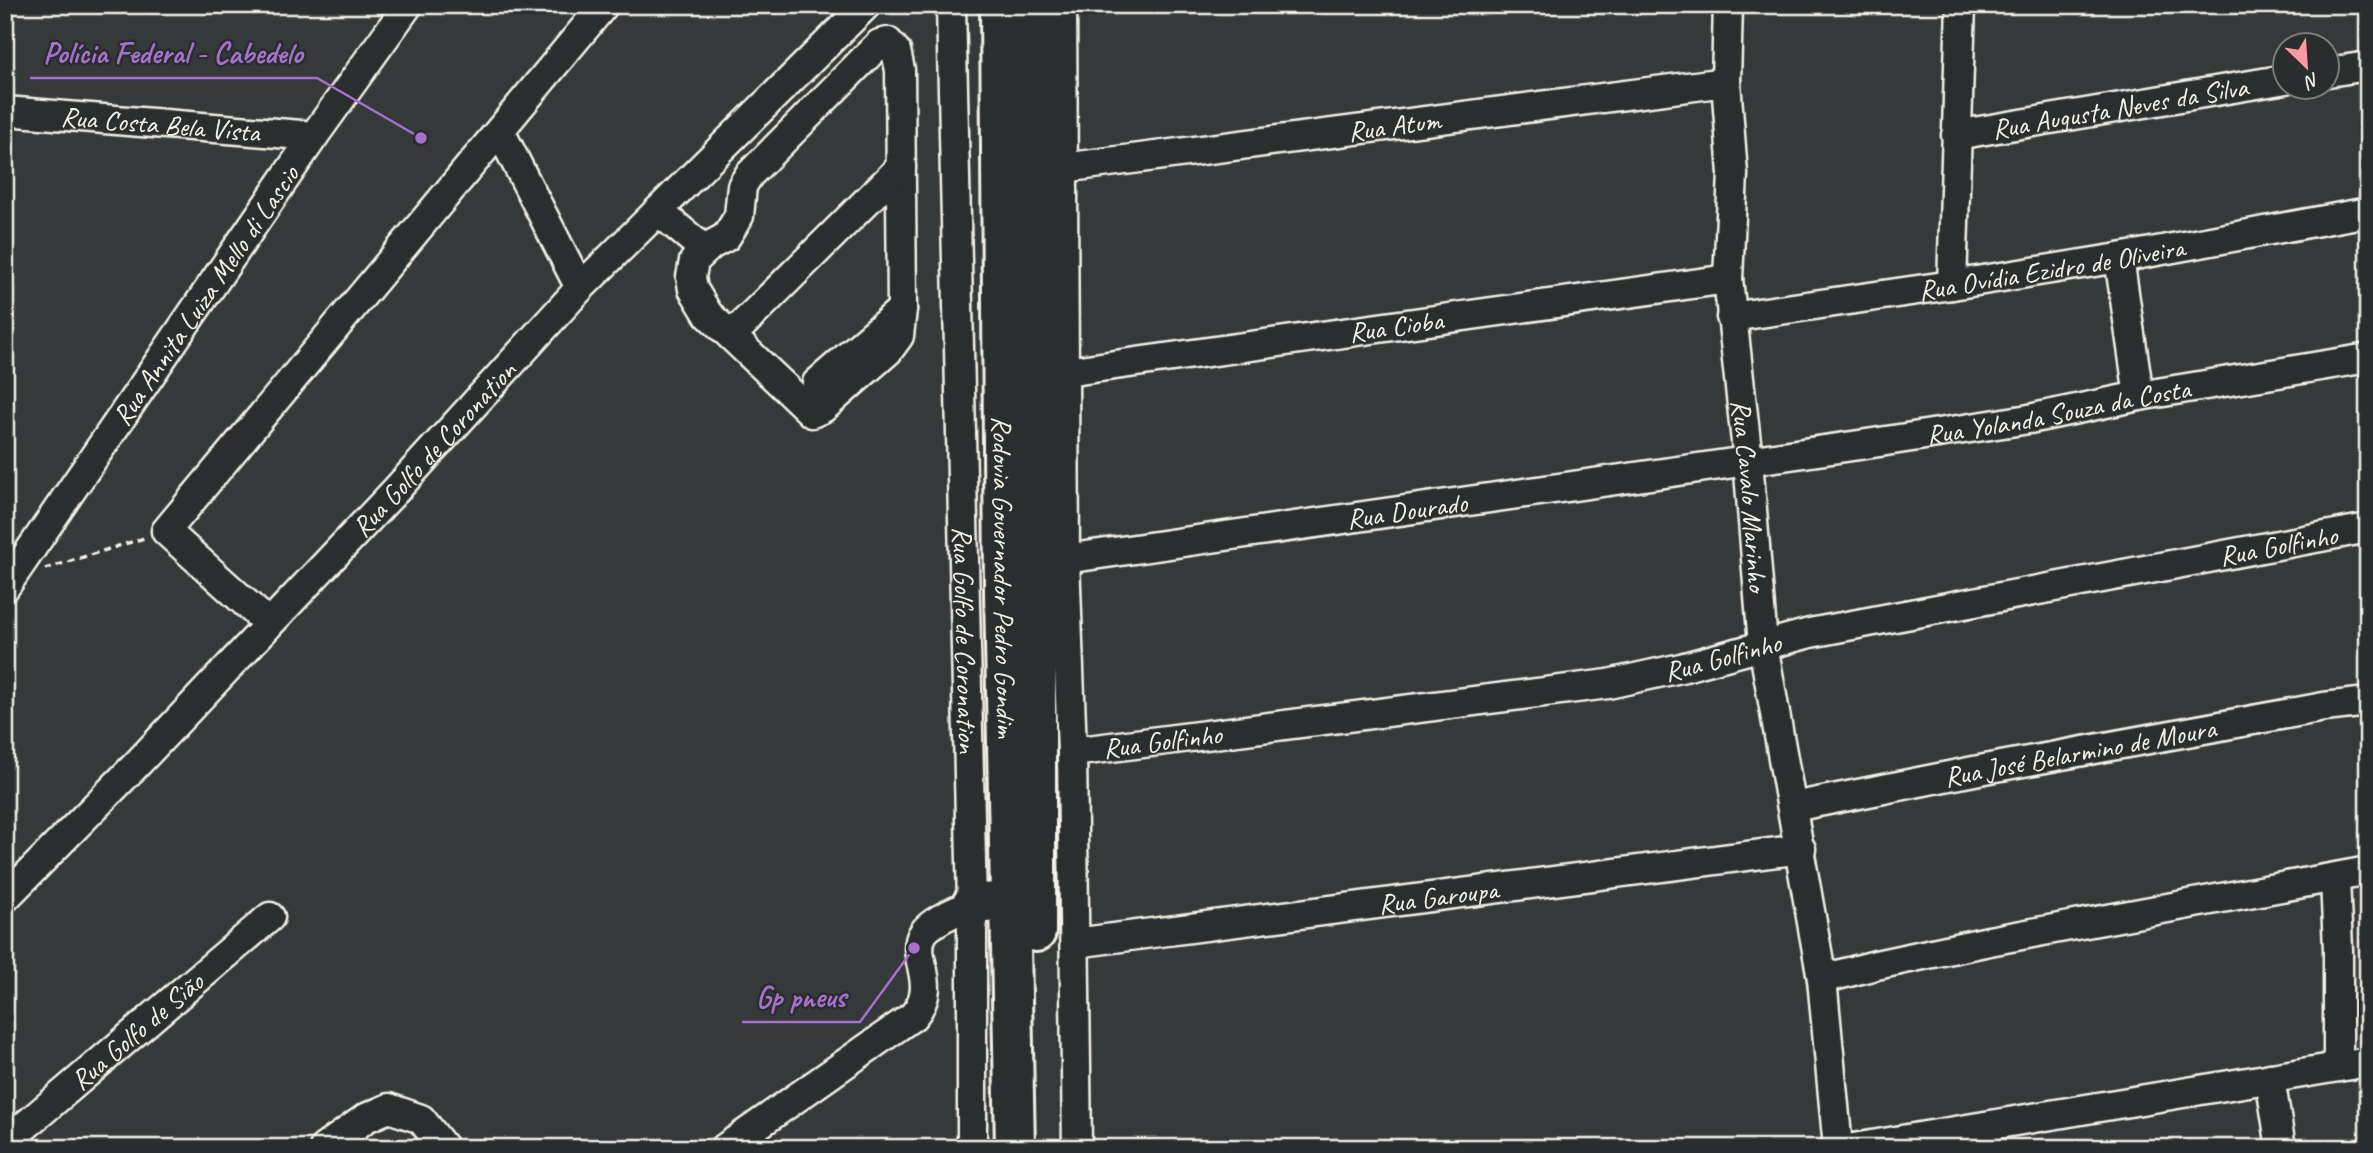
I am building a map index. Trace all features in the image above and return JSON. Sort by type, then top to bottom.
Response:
[{"type":"highway","name":"Rodovia Governador Pedro Gondim","points":[[1000,5],[1004,591],[1015,1148]]},
{"type":"highway","name":"Rodovia Governador Pedro Gondim","points":[[1036,5],[1037,1148]]},
{"type":"highway","points":[[972,904],[1010,901]]},
{"type":"street","name":"Rua Annita Luiza Mello di Lascio","points":[[8,584],[314,136],[408,5]]},
{"type":"street","points":[[269,624],[166,531],[604,5]]},
{"type":"street","name":"Rua Golfo de Coronation","points":[[5,898],[136,765],[395,491],[580,288],[866,5]]},
{"type":"street","name":"Rua Golfo de Coronation","points":[[951,5],[972,904],[972,1148]]},
{"type":"street","points":[[1062,5],[1065,559],[1072,752],[1077,1148]]},
{"type":"street","name":"Rua Cavalo Marinho","points":[[1728,5],[1726,82],[1733,174],[1728,279],[1731,317],[1748,460],[1763,645],[1822,979],[1839,1148]]},
{"type":"street","points":[[1952,285],[1961,5]]},
{"type":"street","points":[[888,42],[896,51],[900,70],[901,167],[899,336],[888,351],[823,408],[812,413],[708,314],[693,289],[691,278],[694,261],[705,250],[726,237],[739,216],[742,186],[749,175],[879,44],[888,42]]},
{"type":"street","points":[[2342,70],[2368,66]]},
{"type":"street","name":"Rua Augusta Neves da Silva","points":[[1956,135],[2272,81]]},
{"type":"street","name":"Rua Atum","points":[[1063,168],[1726,82]]},
{"type":"street","name":"Rua Costa Bela Vista","points":[[5,111],[314,136]]},
{"type":"street","points":[[500,131],[580,288]]},
{"type":"street","points":[[731,336],[901,167]]},
{"type":"street","points":[[658,211],[705,250]]},
{"type":"street","name":"Rua Ovídia Ezidro de Oliveira","points":[[1731,317],[2119,258],[2368,212]]},
{"type":"street","points":[[2119,258],[2139,396]]},
{"type":"street","name":"Rua Cioba","points":[[1065,372],[1728,279]]},
{"type":"street","points":[[817,383],[901,309]]},
{"type":"street","name":"Rua Yolanda Souza da Costa","points":[[1748,460],[2029,419],[2139,396],[2368,358]]},
{"type":"street","name":"Rua Dourado","points":[[1065,559],[1748,460]]},
{"type":"street","name":"Rua Golfinho","points":[[1072,752],[1608,684],[1824,631],[2368,528]]},
{"type":"street","name":"Rua José Belarmino de Moura","points":[[1793,807],[2324,707],[2368,702]]},
{"type":"street","name":"Rua Garoupa","points":[[1075,943],[1801,849]]},
{"type":"street","points":[[1822,979],[1989,941],[2368,871]]},
{"type":"street","points":[[2335,878],[2338,1067]]},
{"type":"street","points":[[725,1148],[913,1016],[922,1006],[926,990],[918,944],[925,930],[972,904]]},
{"type":"street","name":"Rua Golfo de Sião","points":[[5,1143],[270,917]]},
{"type":"street","points":[[1854,1148],[2368,1062]]},
{"type":"street","points":[[2270,1078],[2281,1148]]},
{"type":"street","points":[[324,1148],[378,1111],[389,1108],[421,1119],[443,1148]]},
{"type":"path","points":[[8,584],[166,531]]},
{"type":"place","name":"Polícia Federal - Cabedelo","points":[[421,138]]},
{"type":"place","name":"Gp pneus","points":[[914,948]]}]
